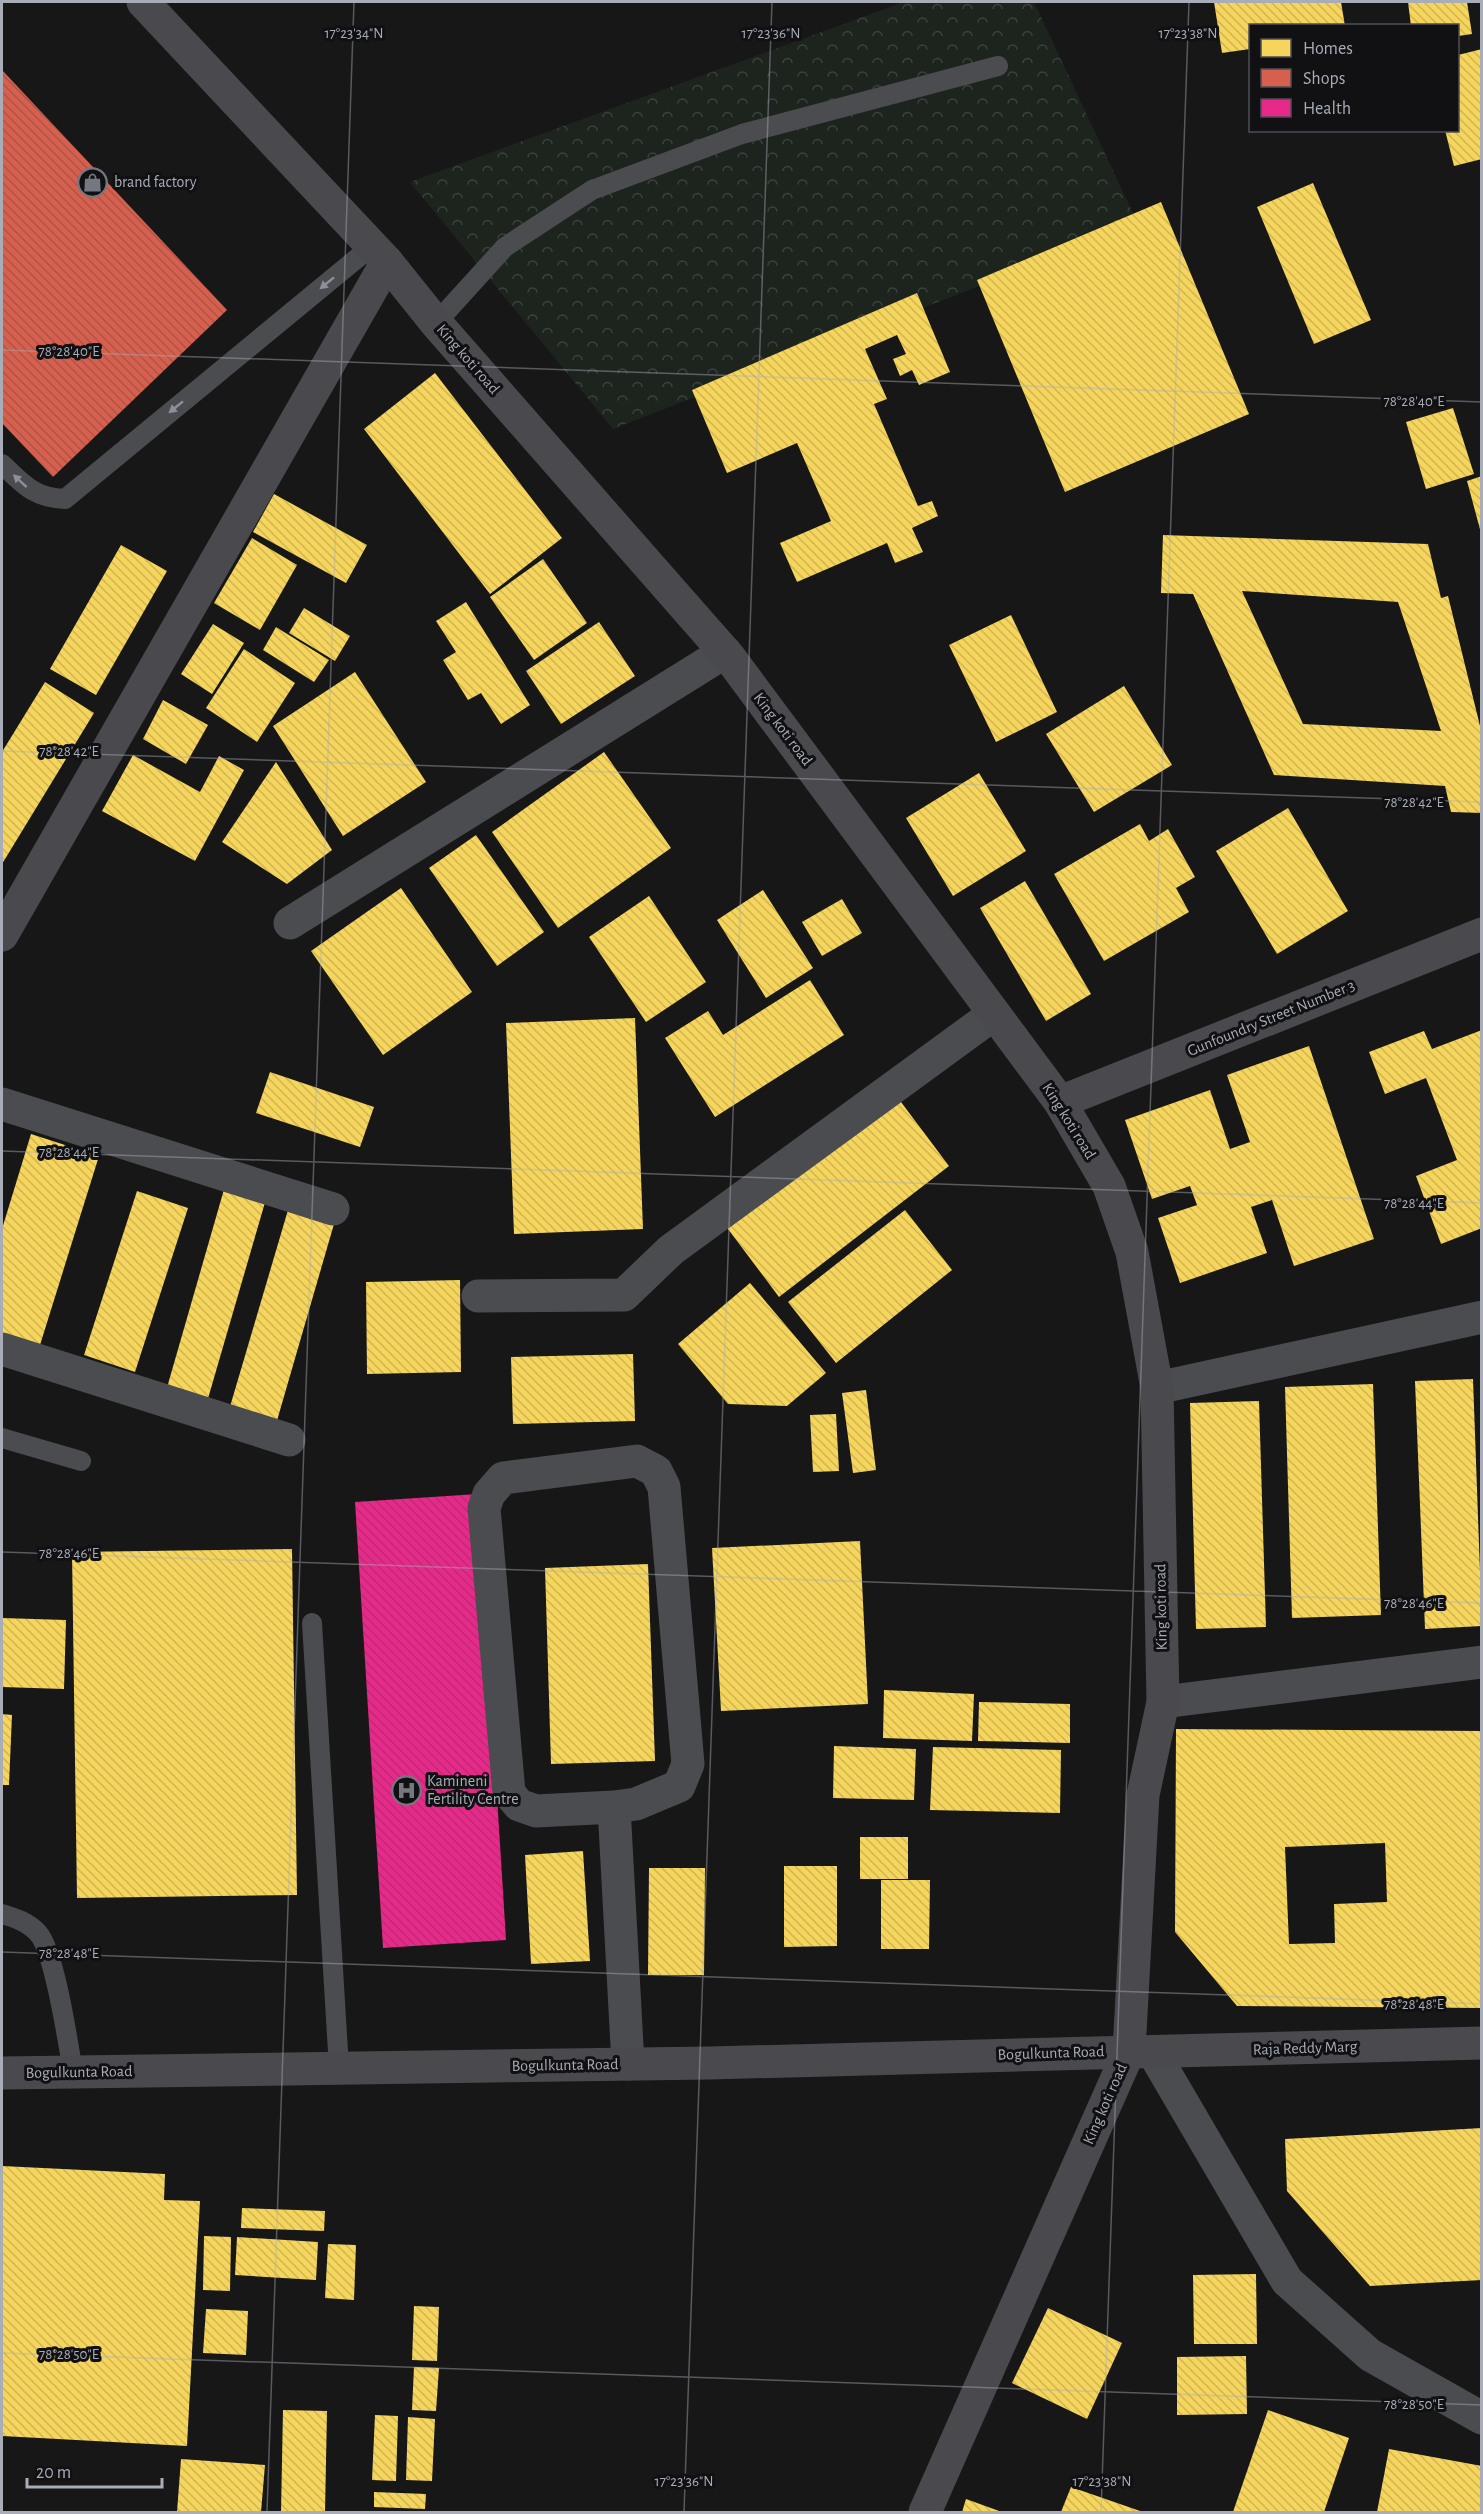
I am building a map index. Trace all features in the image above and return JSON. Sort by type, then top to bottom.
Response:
[{"type":"street","name":"King koti road","points":[[143,2],[380,254],[436,323],[725,652],[1060,1102],[1108,1186],[1132,1252],[1157,1388],[1163,1702],[1143,1795],[1141,2051],[925,2512]]},
{"type":"street","points":[[2,935],[380,254]]},
{"type":"street","points":[[290,923],[725,652]]},
{"type":"street","name":"Gunfoundry Street Number 3","points":[[1060,1102],[1482,934]]},
{"type":"street","points":[[478,1296],[624,1295],[671,1250],[994,1014]]},
{"type":"street","points":[[2,1104],[333,1209]]},
{"type":"street","points":[[1157,1388],[1482,1317]]},
{"type":"street","points":[[2,1349],[289,1440]]},
{"type":"street","points":[[637,1461],[656,1471],[664,1487],[688,1764],[679,1786],[636,1804],[614,1806],[536,1811],[519,1805],[509,1793],[484,1508],[489,1494],[503,1478],[637,1461]]},
{"type":"street","points":[[1163,1702],[1482,1662]]},
{"type":"street","points":[[614,1806],[628,2064]]},
{"type":"street","name":"Raja Reddy Marg","points":[[1141,2051],[1482,2043]]},
{"type":"street","points":[[1141,2051],[1287,2281],[1370,2355],[1482,2418]]},
{"type":"street","name":"Bogulkunta Road","points":[[2,2073],[628,2064],[1141,2051]]},
{"type":"lane","points":[[436,323],[505,247],[592,190],[742,134],[998,66]]},
{"type":"lane","points":[[2,464],[29,490],[46,498],[65,499],[380,254]]},
{"type":"lane","points":[[2,1438],[81,1461]]},
{"type":"lane","points":[[312,1623],[339,2068]]},
{"type":"lane","points":[[2,1914],[23,1921],[39,1934],[47,1949],[65,2025],[73,2072]]},
{"type":"green space","points":[[904,2],[1034,2],[1138,224],[613,429],[410,182]]},
{"type":"building: Homes","points":[[1214,2],[1341,2],[1345,24],[1249,24],[1249,49],[1222,53]]},
{"type":"building: Homes","points":[[1408,2],[1467,2],[1472,34],[1459,36],[1459,24],[1411,24]]},
{"type":"building: Homes","points":[[1482,49],[1482,159],[1454,166],[1446,132],[1459,132],[1459,55]]},
{"type":"building: Homes","points":[[1313,183],[1371,320],[1314,344],[1257,207]]},
{"type":"building: Homes","points":[[1161,202],[1249,414],[1065,492],[977,280]]},
{"type":"building: Homes","points":[[917,293],[950,372],[919,385],[912,370],[900,376],[893,359],[906,354],[897,335],[865,349],[887,399],[874,404],[918,506],[932,501],[938,516],[912,528],[923,552],[895,563],[887,543],[797,582],[780,543],[831,521],[797,443],[727,473],[692,390]]},
{"type":"building: Homes","points":[[435,373],[562,538],[490,594],[364,429]]},
{"type":"building: Homes","points":[[1453,408],[1474,474],[1426,489],[1406,422]]},
{"type":"building: Homes","points":[[1482,476],[1482,533],[1481,533],[1467,481]]},
{"type":"building: Homes","points":[[274,494],[367,545],[346,583],[253,532]]},
{"type":"building: Homes","points":[[1163,535],[1428,544],[1441,598],[1448,596],[1482,734],[1482,813],[1451,812],[1445,786],[1274,775],[1193,594],[1161,593]],"holes":[[[1242,591],[1398,602],[1441,731],[1303,724]]]},
{"type":"building: Homes","points":[[252,538],[297,565],[260,630],[214,603]]},
{"type":"building: Homes","points":[[121,545],[167,571],[96,695],[50,669]]},
{"type":"building: Homes","points":[[543,559],[587,623],[534,660],[490,597]]},
{"type":"building: Homes","points":[[466,602],[530,705],[501,724],[481,693],[468,700],[443,660],[456,652],[436,621]]},
{"type":"building: Homes","points":[[304,608],[350,636],[335,661],[289,633]]},
{"type":"building: Homes","points":[[1011,615],[1057,712],[996,742],[949,645]]},
{"type":"building: Homes","points":[[599,622],[635,676],[561,724],[526,671]]},
{"type":"building: Homes","points":[[213,624],[244,643],[212,694],[181,674]]},
{"type":"building: Homes","points":[[276,627],[329,660],[314,682],[263,650]]},
{"type":"building: Homes","points":[[244,649],[295,683],[257,742],[206,708]]},
{"type":"building: Homes","points":[[355,672],[426,782],[343,836],[273,726]]},
{"type":"building: Homes","points":[[45,682],[94,713],[2,864],[2,752]]},
{"type":"building: Homes","points":[[1124,686],[1172,765],[1094,812],[1046,734]]},
{"type":"building: Homes","points":[[163,700],[208,725],[186,764],[143,739]]},
{"type":"building: Homes","points":[[604,752],[671,848],[558,928],[492,832]]},
{"type":"building: Homes","points":[[133,755],[200,792],[219,756],[244,770],[195,861],[102,811]]},
{"type":"building: Homes","points":[[276,762],[332,850],[287,884],[222,842]]},
{"type":"building: Homes","points":[[979,773],[1026,851],[953,896],[906,818]]},
{"type":"building: Homes","points":[[1288,808],[1348,911],[1277,954],[1216,851]]},
{"type":"building: Homes","points":[[1140,824],[1149,841],[1168,829],[1195,877],[1176,888],[1189,912],[1104,961],[1054,874]]},
{"type":"building: Homes","points":[[476,835],[544,932],[497,966],[429,868]]},
{"type":"building: Homes","points":[[1025,881],[1091,994],[1046,1021],[980,908]]},
{"type":"building: Homes","points":[[401,888],[472,992],[383,1055],[311,951]]},
{"type":"building: Homes","points":[[763,890],[813,968],[766,998],[717,920]]},
{"type":"building: Homes","points":[[649,896],[706,982],[646,1022],[589,937]]},
{"type":"building: Homes","points":[[842,899],[862,933],[822,956],[802,922]]},
{"type":"building: Homes","points":[[810,980],[844,1035],[715,1117],[665,1038],[708,1011],[723,1035]]},
{"type":"building: Homes","points":[[635,1018],[643,1229],[514,1234],[506,1023]]},
{"type":"building: Homes","points":[[1482,1030],[1482,1228],[1441,1244],[1416,1176],[1457,1160],[1426,1078],[1385,1094],[1369,1052],[1424,1031],[1432,1049]]},
{"type":"building: Homes","points":[[1309,1046],[1374,1239],[1294,1266],[1272,1200],[1251,1207],[1267,1253],[1180,1283],[1158,1218],[1197,1205],[1190,1186],[1152,1199],[1125,1120],[1210,1090],[1230,1149],[1250,1142],[1227,1075]]},
{"type":"building: Homes","points":[[270,1072],[374,1107],[360,1147],[256,1113]]},
{"type":"building: Homes","points":[[895,1094],[949,1166],[779,1297],[725,1225]]},
{"type":"building: Homes","points":[[31,1134],[99,1156],[40,1345],[2,1333],[2,1229]]},
{"type":"building: Homes","points":[[225,1186],[266,1199],[207,1402],[166,1391]]},
{"type":"building: Homes","points":[[137,1191],[188,1208],[135,1372],[84,1355]]},
{"type":"building: Homes","points":[[288,1210],[334,1224],[276,1424],[229,1410]]},
{"type":"building: Homes","points":[[905,1210],[952,1270],[836,1363],[788,1302]]},
{"type":"building: Homes","points":[[460,1280],[461,1372],[367,1374],[366,1282]]},
{"type":"building: Homes","points":[[750,1283],[826,1373],[787,1406],[728,1404],[678,1344]]},
{"type":"building: Homes","points":[[633,1354],[635,1421],[513,1424],[511,1357]]},
{"type":"building: Homes","points":[[1473,1379],[1482,1626],[1425,1629],[1415,1381]]},
{"type":"building: Homes","points":[[1373,1384],[1381,1615],[1292,1618],[1285,1387]]},
{"type":"building: Homes","points":[[866,1390],[876,1470],[853,1473],[842,1393]]},
{"type":"building: Homes","points":[[1259,1401],[1266,1627],[1196,1629],[1190,1403]]},
{"type":"building: Homes","points":[[836,1414],[839,1471],[813,1472],[810,1415]]},
{"type":"building: Homes","points":[[860,1541],[868,1704],[721,1711],[712,1548]]},
{"type":"building: Homes","points":[[292,1549],[297,1895],[77,1898],[72,1552]]},
{"type":"building: Homes","points":[[648,1564],[655,1761],[551,1764],[545,1568]]},
{"type":"building: Homes","points":[[2,1618],[66,1620],[64,1689],[2,1687]]},
{"type":"building: Homes","points":[[884,1690],[974,1694],[972,1741],[883,1738]]},
{"type":"building: Homes","points":[[979,1702],[1070,1704],[1070,1743],[978,1741]]},
{"type":"building: Homes","points":[[2,1714],[12,1715],[9,1785],[2,1785]]},
{"type":"building: Homes","points":[[1176,1729],[1482,1731],[1482,2008],[1237,2006],[1175,1932]],"holes":[[[1385,1843],[1387,1902],[1334,1904],[1335,1943],[1289,1944],[1285,1847]]]},
{"type":"building: Homes","points":[[834,1746],[916,1749],[914,1800],[833,1798]]},
{"type":"building: Homes","points":[[933,1747],[1061,1750],[1060,1813],[930,1810]]},
{"type":"building: Homes","points":[[860,1837],[908,1837],[908,1879],[860,1879]]},
{"type":"building: Homes","points":[[583,1851],[590,1961],[531,1964],[525,1855]]},
{"type":"building: Homes","points":[[784,1866],[837,1866],[837,1946],[784,1947]]},
{"type":"building: Homes","points":[[649,1868],[705,1868],[704,1975],[648,1975]]},
{"type":"building: Homes","points":[[881,1880],[930,1880],[929,1949],[881,1949]]},
{"type":"building: Homes","points":[[1482,2128],[1482,2280],[1370,2286],[1287,2191],[1285,2139]]},
{"type":"building: Homes","points":[[2,2166],[165,2174],[164,2200],[200,2201],[187,2446],[2,2436]]},
{"type":"building: Homes","points":[[242,2208],[325,2211],[324,2231],[241,2228]]},
{"type":"building: Homes","points":[[204,2236],[231,2237],[230,2291],[203,2290]]},
{"type":"building: Homes","points":[[237,2237],[318,2242],[316,2280],[235,2275]]},
{"type":"building: Homes","points":[[328,2244],[356,2245],[354,2300],[325,2298]]},
{"type":"building: Homes","points":[[1256,2274],[1257,2344],[1194,2344],[1193,2275]]},
{"type":"building: Homes","points":[[414,2306],[439,2307],[437,2361],[412,2360]]},
{"type":"building: Homes","points":[[1048,2308],[1122,2343],[1087,2419],[1012,2383]]},
{"type":"building: Homes","points":[[206,2309],[248,2311],[246,2355],[203,2353]]},
{"type":"building: Homes","points":[[1246,2356],[1247,2414],[1177,2415],[1177,2357]]},
{"type":"building: Homes","points":[[414,2367],[439,2368],[436,2411],[412,2410]]},
{"type":"building: Homes","points":[[283,2410],[327,2411],[325,2512],[281,2512]]},
{"type":"building: Homes","points":[[1268,2410],[1349,2438],[1324,2512],[1233,2512]]},
{"type":"building: Homes","points":[[375,2415],[398,2416],[396,2481],[372,2480]]},
{"type":"building: Homes","points":[[408,2417],[435,2419],[432,2481],[406,2480]]},
{"type":"building: Homes","points":[[1389,2449],[1482,2466],[1482,2512],[1377,2512]]},
{"type":"building: Homes","points":[[181,2459],[265,2465],[261,2512],[177,2512]]},
{"type":"building: Homes","points":[[1071,2487],[1143,2512],[1061,2512]]},
{"type":"building: Homes","points":[[374,2492],[426,2494],[425,2509],[374,2507]]},
{"type":"building: Homes","points":[[966,2499],[1002,2512],[962,2512]]},
{"type":"building: Shops","points":[[2,70],[227,310],[53,477],[2,423]]},
{"type":"building: Health","points":[[478,1494],[506,1940],[383,1948],[355,1502]]},
{"type":"place","name":"brand factory","points":[[93,182]]},
{"type":"place","name":"Kamineni Fertility Centre","points":[[406,1790]]}]
